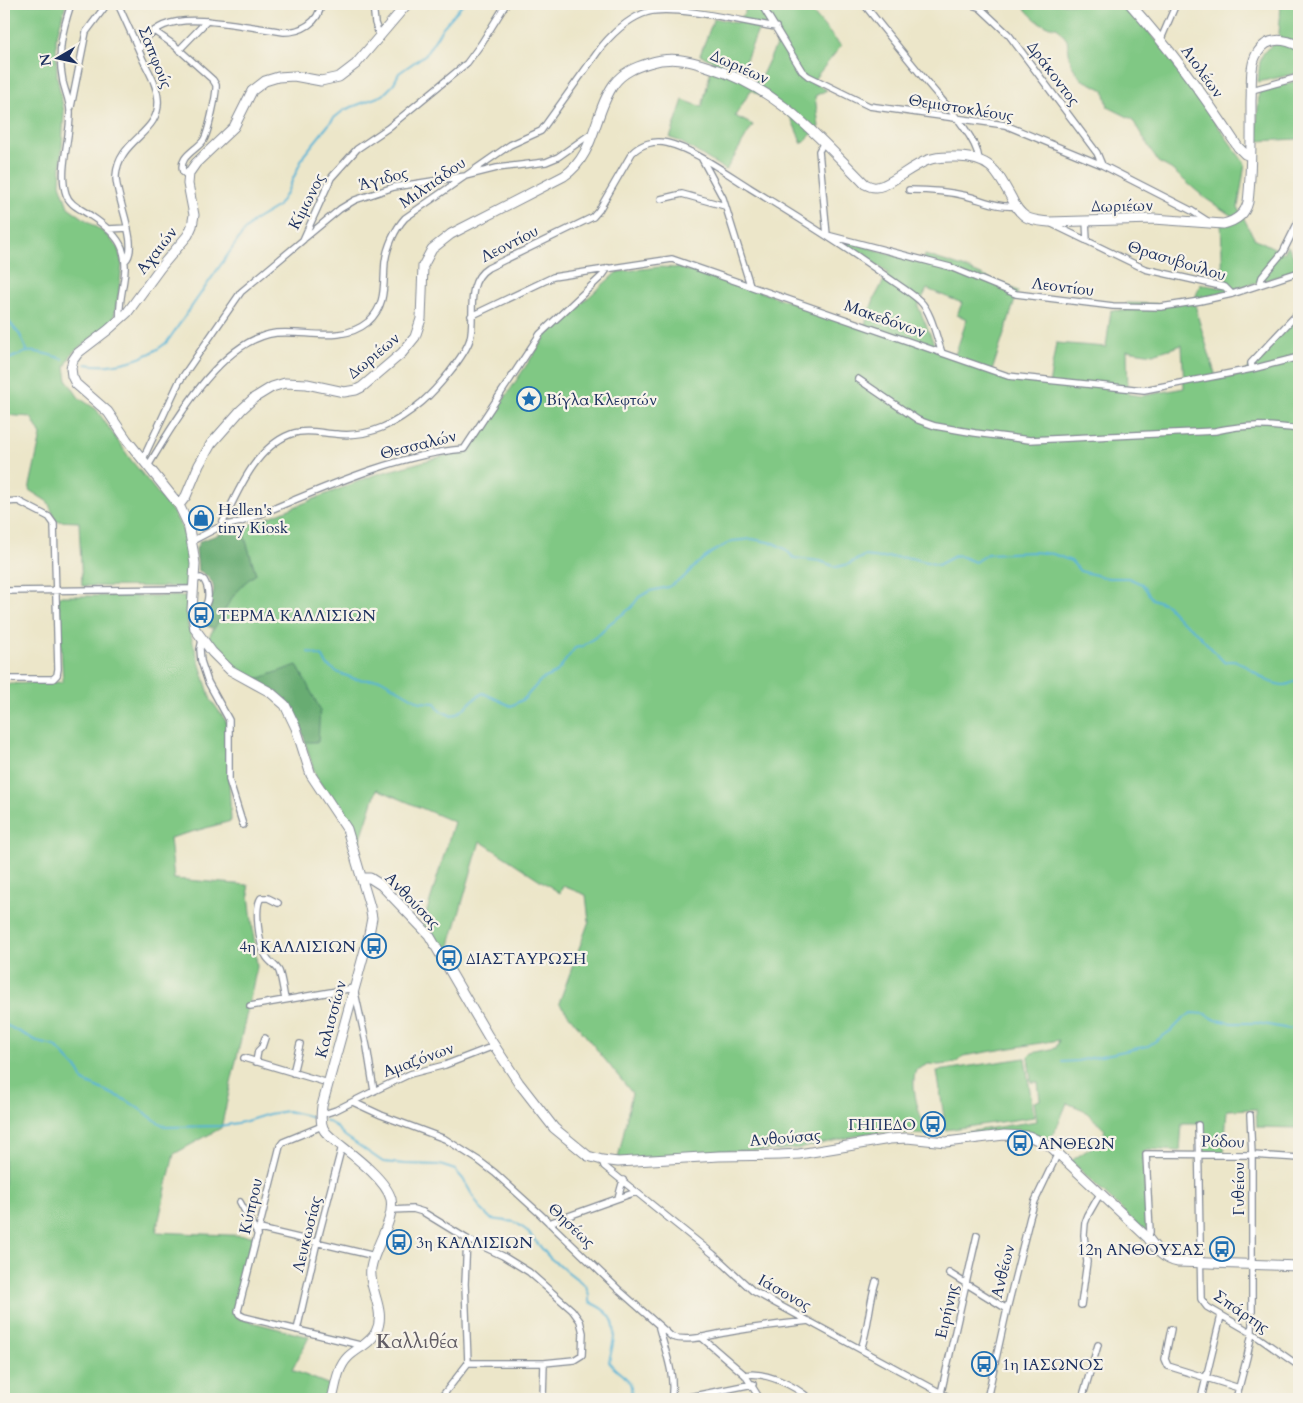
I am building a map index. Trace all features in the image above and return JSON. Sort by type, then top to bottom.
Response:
[{"type":"street","points":[[70,110],[62,76],[60,53],[62,34],[71,4]]},
{"type":"street","points":[[107,4],[86,32],[70,110],[64,175],[66,194],[73,205],[108,228],[121,245],[125,261]]},
{"type":"street","name":"Σαπφούς","points":[[118,4],[156,86],[158,103],[154,120],[125,150],[117,167],[116,186],[128,228],[131,250],[125,261],[119,310],[120,320]]},
{"type":"street","points":[[139,50],[144,40],[154,31],[169,23],[180,20],[207,21],[291,32],[303,28],[312,22],[319,14],[321,4]]},
{"type":"street","points":[[373,4],[375,23],[380,37]]},
{"type":"street","points":[[154,31],[213,80],[217,87],[205,138],[182,164],[183,172],[188,176],[193,166],[234,127],[248,96],[258,86],[272,79],[286,76],[318,81],[336,78],[345,74],[380,37],[407,4]]},
{"type":"street","name":"Κίμωνος","points":[[145,462],[179,382],[234,301],[248,284],[303,240],[326,187],[338,170],[361,146],[388,128],[464,67],[506,4]]},
{"type":"street","name":"Θεμιστοκλέους","points":[[761,4],[802,71],[853,100],[869,106],[1005,125],[1102,164],[1185,207],[1211,223]]},
{"type":"street","points":[[864,4],[956,118],[973,142],[978,151],[979,159]]},
{"type":"street","points":[[969,4],[977,5]]},
{"type":"street","name":"Αιολέων","points":[[1130,4],[1161,39],[1200,90],[1238,147],[1250,156]]},
{"type":"street","points":[[1161,39],[1176,4]]},
{"type":"street","name":"Δράκοντος","points":[[977,5],[1009,35],[1097,153],[1102,164]]},
{"type":"street","name":"Μιλτιάδου","points":[[145,462],[192,398],[218,367],[240,348],[254,340],[275,334],[321,335],[343,333],[357,329],[371,319],[382,300],[386,258],[399,225],[408,214],[510,145],[541,131],[608,39],[625,24],[641,14],[651,11],[677,11],[776,27]]},
{"type":"street","points":[[179,50],[207,21]]},
{"type":"street","name":"Δωριέων","points":[[179,505],[186,496],[199,465],[212,444],[241,410],[260,394],[278,384],[292,382],[339,392],[350,392],[362,387],[402,353],[412,342],[418,331],[421,319],[424,266],[432,249],[451,234],[568,173],[581,159],[614,84],[623,75],[637,67],[656,61],[678,58],[722,71],[757,87],[796,115],[865,184],[873,187],[889,183],[933,158],[979,159],[991,166],[1016,206],[1023,215],[1032,220],[1049,222],[1154,220],[1223,224],[1240,217],[1246,210],[1249,197],[1252,90],[1255,60],[1258,52],[1263,46],[1280,40],[1299,46]]},
{"type":"street","points":[[1252,90],[1299,77]]},
{"type":"street","name":"Άγιδος","points":[[303,240],[340,208],[355,200],[394,187],[465,176],[497,168],[550,161],[593,132]]},
{"type":"street","name":"Λεοντίου","points":[[222,526],[248,474],[264,453],[283,438],[302,431],[352,436],[372,432],[401,418],[424,400],[447,375],[470,339],[474,287],[478,277],[484,270],[592,216],[599,210],[628,158],[640,147],[655,142],[674,145],[702,158],[827,236],[921,302],[928,314],[942,353]]},
{"type":"street","points":[[824,142],[820,146],[819,151],[827,236]]},
{"type":"street","points":[[702,158],[725,206],[750,285]]},
{"type":"street","name":"Αχαιών","points":[[188,176],[194,215],[191,230],[160,268],[133,306],[104,334],[78,353],[72,363],[71,371],[76,384],[108,412],[122,434],[179,505],[188,524],[192,541]]},
{"type":"street","points":[[909,190],[946,192],[968,196],[1005,207],[1016,206]]},
{"type":"street","points":[[660,199],[676,195],[688,195],[725,206]]},
{"type":"street","points":[[1086,220],[1087,241]]},
{"type":"street","points":[[1260,284],[1262,277],[1283,252],[1299,220]]},
{"type":"street","name":"Θρασυβούλου","points":[[1049,222],[1145,268],[1225,287],[1232,294]]},
{"type":"street","points":[[108,228],[128,228]]},
{"type":"street","name":"Λεοντίου","points":[[827,236],[950,268],[1016,294],[1113,306],[1161,307],[1200,301],[1232,294],[1299,272]]},
{"type":"street","name":"Μακεδόνων","points":[[471,316],[548,279],[672,259],[1008,376],[1144,390],[1252,369],[1299,357]]},
{"type":"street","name":"Θεσσαλών","points":[[192,541],[222,526],[241,522],[374,470],[442,451],[464,449],[540,334],[603,275],[608,268]]},
{"type":"street","points":[[1252,369],[1251,363],[1299,312]]},
{"type":"street","points":[[858,379],[918,420],[935,426],[975,434],[1030,440],[1215,431],[1240,426],[1274,426],[1299,429]]},
{"type":"street","points":[[4,502],[18,502],[52,520],[54,524],[58,669],[57,675],[53,678],[4,679]]},
{"type":"street","name":"Καλισσίων","points":[[192,541],[195,564],[192,610],[194,626],[202,640],[230,670],[270,692],[285,705],[296,728],[311,775],[347,828],[370,907],[372,918],[368,939],[328,1083],[321,1115],[322,1126]]},
{"type":"street","points":[[192,610],[201,609],[206,604],[209,595],[204,580],[201,578],[195,579]]},
{"type":"street","points":[[4,591],[193,589]]},
{"type":"street","points":[[202,640],[200,649],[201,661],[208,682],[229,720],[229,780],[243,825]]},
{"type":"street","name":"Ανθούσας","points":[[362,878],[370,878],[381,885],[429,935],[494,1046],[515,1078],[554,1128],[581,1152],[595,1159],[637,1161],[690,1157],[792,1155],[890,1139],[907,1138],[946,1142],[1021,1135],[1029,1136],[1041,1140],[1058,1153],[1148,1238],[1161,1255],[1166,1258],[1178,1262],[1299,1266]]},
{"type":"street","points":[[278,903],[268,898],[261,898],[258,902],[260,940],[263,951],[279,973],[285,999]]},
{"type":"street","points":[[250,1006],[354,988],[367,1047],[374,1091]]},
{"type":"street","points":[[256,1062],[258,1051],[262,1047],[265,1038]]},
{"type":"street","points":[[293,1073],[300,1044]]},
{"type":"street","name":"Αμαζόνων","points":[[353,1102],[410,1074],[445,1065],[494,1046]]},
{"type":"street","points":[[244,1058],[328,1083]]},
{"type":"street","points":[[321,1115],[353,1102]]},
{"type":"street","name":"Θησέως","points":[[353,1102],[381,1115],[445,1139],[461,1148],[495,1173],[668,1335],[677,1338]]},
{"type":"street","name":"Γυθείου","points":[[1236,1399],[1248,1357],[1252,1333],[1252,1155],[1250,1115]]},
{"type":"street","points":[[322,1126],[328,1135],[382,1184],[390,1197],[391,1210],[375,1256],[371,1277],[380,1311],[380,1320],[375,1335],[364,1346],[349,1356],[343,1364],[332,1399]]},
{"type":"street","name":"Κύπρου","points":[[297,1330],[244,1317],[239,1314],[238,1310],[280,1146],[283,1142],[322,1126]]},
{"type":"street","points":[[1198,1126],[1201,1262]]},
{"type":"street","name":"Λευκωσίας","points":[[297,1330],[342,1146]]},
{"type":"street","name":"Ανθέων","points":[[986,1399],[1006,1309],[1035,1201],[1058,1153]]},
{"type":"street","name":"Ρόδου","points":[[1148,1238],[1150,1232],[1146,1154],[1252,1155],[1299,1158]]},
{"type":"street","name":"Ιάσονος","points":[[602,1160],[604,1166],[712,1254],[753,1291],[952,1399]]},
{"type":"street","points":[[618,1198],[623,1180]]},
{"type":"street","points":[[549,1223],[636,1192]]},
{"type":"street","points":[[1081,1305],[1087,1262],[1084,1235],[1085,1224],[1100,1194]]},
{"type":"street","points":[[240,1202],[259,1232],[317,1242],[375,1256]]},
{"type":"street","points":[[391,1210],[413,1208],[467,1239],[503,1256],[529,1272],[572,1310],[580,1321],[582,1355],[574,1360],[544,1363],[468,1363]]},
{"type":"street","name":"Ειρήνης","points":[[941,1392],[977,1234]]},
{"type":"street","points":[[440,1399],[468,1363],[465,1284],[467,1239]]},
{"type":"street","name":"Σπάρτης","points":[[1201,1262],[1201,1299],[1207,1307],[1252,1333],[1299,1366]]},
{"type":"street","points":[[949,1273],[1006,1309]]},
{"type":"street","points":[[861,1349],[876,1281]]},
{"type":"street","points":[[1201,1399],[1222,1316]]},
{"type":"street","points":[[665,1352],[677,1338],[700,1337],[809,1321]]},
{"type":"street","points":[[659,1327],[673,1390],[670,1399]]},
{"type":"street","points":[[1171,1329],[1165,1363],[1168,1366],[1238,1388]]},
{"type":"street","points":[[297,1330],[364,1346]]},
{"type":"street","points":[[700,1337],[745,1375],[753,1384],[760,1399]]},
{"type":"street","points":[[1082,1399],[1098,1345]]},
{"type":"street","points":[[543,1399],[544,1363]]},
{"type":"street","points":[[745,1375],[761,1376],[786,1383],[810,1399]]},
{"type":"street","points":[[679,1399],[753,1384]]},
{"type":"green space","points":[[4,4],[66,4],[56,38],[57,76],[64,112],[60,184],[68,207],[107,235],[118,248],[122,264],[113,321],[72,353],[65,367],[67,380],[79,398],[96,409],[131,460],[173,512],[182,528],[187,547],[190,587],[82,586],[79,522],[56,521],[48,502],[29,490],[41,435],[31,417],[4,415]]},
{"type":"green space","points":[[750,4],[759,4],[766,15],[782,4],[807,4],[841,46],[812,82],[827,90],[815,96],[819,127],[802,144],[791,118],[764,97],[751,90],[735,116],[753,125],[726,170],[679,141],[670,138],[683,100],[702,107],[713,61],[700,55],[714,18],[737,23]],"holes":[[[759,28],[776,31],[780,37],[759,81],[741,72]]]},
{"type":"green space","points":[[1021,4],[1125,4],[1161,46],[1245,164],[1238,207],[1254,238],[1284,253],[1288,246],[1299,268],[1299,276],[1297,271],[1195,300],[1197,314],[1217,380],[1243,374],[1299,314],[1299,1128],[1257,1127],[1256,1109],[1227,1110],[1224,1153],[1200,1151],[1202,1123],[1182,1123],[1180,1151],[1147,1149],[1143,1154],[1147,1234],[1071,1161],[1101,1141],[1105,1130],[1084,1110],[1067,1103],[1057,1127],[1048,1142],[1035,1135],[948,1138],[948,1136],[960,1133],[1037,1121],[1034,1102],[1040,1100],[1038,1082],[1031,1082],[1028,1057],[1032,1053],[1056,1048],[1059,1040],[963,1056],[956,1063],[928,1064],[916,1070],[914,1077],[915,1094],[927,1135],[893,1132],[869,1133],[802,1148],[718,1151],[653,1158],[618,1159],[632,1093],[559,1003],[589,921],[586,895],[563,886],[560,893],[480,841],[446,959],[423,924],[454,822],[377,789],[359,844],[344,810],[327,793],[316,777],[305,742],[320,709],[260,678],[250,680],[234,670],[206,642],[231,598],[241,585],[256,574],[242,528],[374,475],[447,455],[469,452],[547,334],[617,272],[659,267],[678,268],[743,286],[864,327],[874,299],[888,273],[845,244],[847,241],[923,264],[925,255],[963,267],[1018,291],[991,374],[1006,379],[1049,385],[1056,343],[1106,347],[1111,310],[1126,311],[1127,303],[1161,304],[1195,299],[1200,284],[1223,288],[1221,220],[1235,218],[1205,198],[1171,169],[1158,162],[1132,119],[1108,107],[1104,90],[1081,79],[1071,64],[1067,40],[1057,27],[1046,26],[1041,23]],"holes":[[[927,289],[962,303],[957,315],[967,319],[954,358],[938,353],[918,306]],[[1182,345],[1184,388],[1142,396],[1128,394],[1127,350],[1153,354]]]},
{"type":"green space","points":[[1281,4],[1299,4],[1299,39],[1296,49],[1299,50],[1299,73],[1258,82],[1260,62],[1264,52],[1281,42],[1279,34]]},
{"type":"green space","points":[[1299,80],[1299,139],[1256,141],[1259,92]]},
{"type":"green space","points":[[242,528],[256,574],[236,592],[214,629],[199,622],[198,617],[212,598],[213,586],[206,575],[198,570],[196,549],[200,541]]},
{"type":"green space","points":[[58,596],[186,596],[188,626],[211,700],[226,721],[231,821],[170,838],[174,879],[248,885],[257,967],[221,1128],[174,1154],[156,1232],[253,1236],[234,1311],[237,1318],[309,1337],[292,1370],[330,1385],[324,1399],[4,1399],[4,684],[63,682]]},
{"type":"green space","points":[[297,665],[320,709],[318,742],[305,742],[298,718],[281,695],[250,680]]},
{"type":"green space","points":[[1025,1058],[1034,1117],[946,1130],[937,1071]]},
{"type":"waterway","points":[[86,364],[118,364],[140,358],[167,342],[245,230],[255,220],[277,207],[287,192],[304,155],[334,118],[344,110],[383,95],[393,85],[399,73],[426,54],[443,27],[463,4]]},
{"type":"waterway","points":[[4,316],[20,335],[27,351]]},
{"type":"waterway","points":[[4,360],[31,352],[63,359]]},
{"type":"waterway","points":[[308,652],[323,657],[327,665],[339,673],[355,679],[380,679],[420,702],[435,703],[439,710],[452,716],[483,693],[511,706],[524,699],[541,680],[556,673],[575,648],[583,646],[601,633],[609,624],[631,608],[639,597],[650,591],[668,587],[683,578],[711,553],[732,541],[752,539],[773,543],[785,549],[794,558],[820,561],[836,567],[849,564],[864,556],[911,558],[938,565],[957,555],[975,562],[987,554],[1034,552],[1053,554],[1071,561],[1080,571],[1108,578],[1128,578],[1142,584],[1152,599],[1166,604],[1224,662],[1239,662],[1269,682],[1288,685],[1299,679]]},
{"type":"waterway","points":[[1062,1062],[1077,1061],[1148,1046],[1172,1030],[1191,1013],[1205,1014],[1216,1020],[1232,1023],[1257,1023],[1290,1029],[1299,1024]]},
{"type":"waterway","points":[[4,1024],[41,1043],[55,1046],[79,1071],[83,1081],[128,1101],[166,1127],[220,1126],[287,1111],[317,1118]]},
{"type":"waterway","points":[[325,1120],[383,1162],[440,1165],[455,1170],[463,1179],[480,1208],[491,1219],[515,1222],[526,1230],[550,1258],[586,1286],[589,1302],[600,1307],[612,1319],[614,1334],[609,1362],[630,1383],[631,1399]]},
{"type":"waterway","points":[[4,1395],[8,1399]]},
{"type":"place","name":"Βίγλα Κλεφτών","points":[[529,399]]},
{"type":"place","name":"Hellen's tiny Kiosk","points":[[201,518]]},
{"type":"place","name":"ΤΕΡΜΑ ΚΑΛΛΙΣΙΩΝ","points":[[201,615]]},
{"type":"place","name":"4η ΚΑΛΛΙΣΙΩΝ","points":[[374,946]]},
{"type":"place","name":"ΔΙΑΣΤΑΥΡΩΣΗ","points":[[449,958]]},
{"type":"place","name":"ΓΗΠΕΔΟ","points":[[933,1124]]},
{"type":"place","name":"ΑΝΘΕΩΝ","points":[[1020,1143]]},
{"type":"place","name":"3η ΚΑΛΛΙΣΙΩΝ","points":[[399,1242]]},
{"type":"place","name":"12η ΑΝΘΟΥΣΑΣ","points":[[1222,1249]]},
{"type":"place","name":"1η ΙΑΣΩΝΟΣ","points":[[984,1364]]},
{"type":"district","name":"Καλλιθέα","points":[[417,1341]]}]
